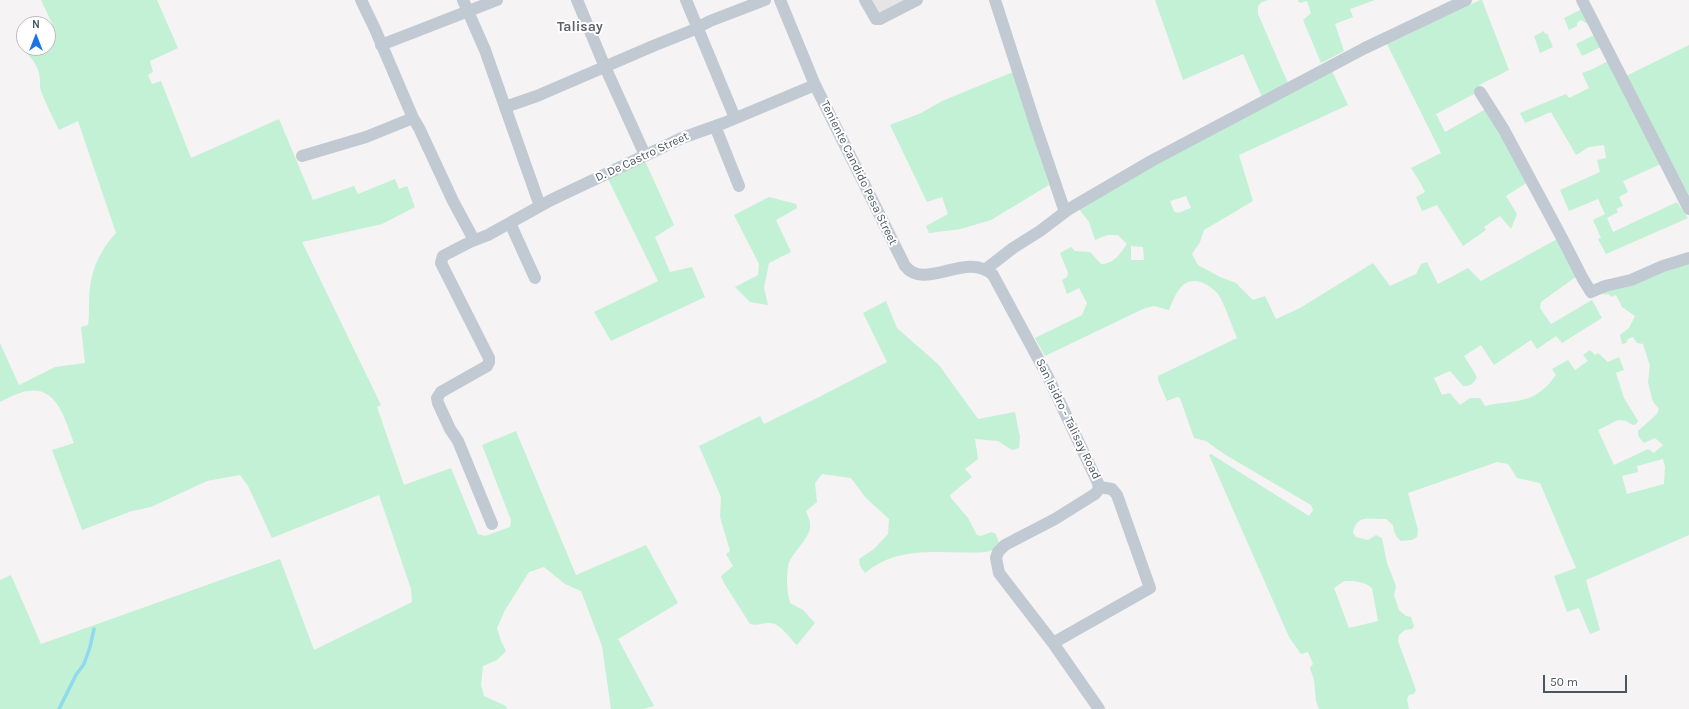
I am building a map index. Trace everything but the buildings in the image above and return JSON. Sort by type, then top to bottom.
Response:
[{"type":"street","points":[[361,0],[413,118],[453,201],[474,240]]},
{"type":"street","points":[[381,45],[465,6],[497,0]]},
{"type":"street","points":[[577,0],[605,67],[645,155]]},
{"type":"street","points":[[686,0],[735,118]]},
{"type":"street","points":[[505,107],[532,98],[698,28],[710,21],[765,0]]},
{"type":"street","name":"Teniente Candido Pesa Street","points":[[780,0],[815,85],[908,269],[913,273],[923,275],[967,266],[978,267],[986,270]]},
{"type":"street","points":[[865,0],[874,18],[878,19],[917,0]]},
{"type":"street","points":[[995,0],[1065,212]]},
{"type":"street","points":[[986,270],[1013,248],[1040,231],[1065,212],[1166,153],[1365,48],[1466,0]]},
{"type":"street","points":[[1582,0],[1689,209]]},
{"type":"street","points":[[465,6],[485,50],[540,206]]},
{"type":"street","name":"D. De Castro Street","points":[[492,524],[461,448],[445,420],[437,398],[441,392],[488,366],[490,362],[441,263],[442,258],[445,254],[488,235],[540,206],[645,155],[682,138],[815,85]]},
{"type":"street","points":[[1480,92],[1504,130],[1591,292],[1605,286],[1631,280],[1663,266],[1689,258]]},
{"type":"street","points":[[302,156],[366,137],[413,118]]},
{"type":"street","points":[[715,126],[739,186]]},
{"type":"street","points":[[510,223],[535,278]]},
{"type":"street","name":"San Isidro - Talisay Road","points":[[986,270],[993,275],[998,282],[1048,377],[1099,487],[1095,494],[1062,515],[1005,545],[998,552],[996,558],[999,573],[1053,643],[1099,709]]},
{"type":"street","points":[[1053,643],[1150,588],[1117,495],[1112,489],[1099,487]]},
{"type":"shaded area","points":[[868,0],[911,0],[879,15]]},
{"type":"green space","points":[[41,0],[157,0],[178,48],[150,61],[153,72],[148,75],[152,84],[161,81],[191,158],[279,119],[313,200],[354,186],[358,194],[395,179],[399,189],[407,186],[415,207],[382,224],[302,242],[381,405],[377,407],[404,485],[451,468],[478,534],[485,536],[510,527],[511,520],[482,445],[516,431],[576,575],[646,545],[678,603],[618,639],[654,706],[643,709],[611,709],[602,646],[581,591],[565,584],[544,567],[529,572],[505,610],[497,628],[506,651],[497,660],[483,666],[481,685],[484,696],[506,706],[507,709],[0,709],[0,580],[11,575],[41,644],[280,559],[314,650],[412,602],[411,589],[379,495],[272,538],[248,486],[240,475],[207,481],[151,507],[132,511],[82,530],[52,450],[74,443],[57,404],[42,392],[32,391],[17,394],[0,402],[0,343],[19,385],[55,367],[85,363],[81,327],[88,325],[91,280],[98,258],[116,233],[78,121],[59,130],[41,91],[37,66],[29,56],[56,56],[56,16],[48,16]]},
{"type":"green space","points":[[1155,0],[1268,0],[1262,2],[1258,6],[1258,14],[1288,83],[1262,97],[1243,54],[1183,80]]},
{"type":"green space","points":[[1298,0],[1375,0],[1350,9],[1353,17],[1335,24],[1344,51],[1321,63],[1303,20],[1311,13],[1307,1],[1300,3]]},
{"type":"green space","points":[[1482,0],[1509,70],[1479,85],[1480,87],[1476,93],[1436,114],[1445,132],[1486,109],[1528,182],[1506,196],[1517,214],[1511,229],[1500,216],[1484,227],[1486,230],[1463,246],[1437,205],[1422,211],[1416,197],[1425,192],[1411,168],[1441,153],[1387,44]]},
{"type":"green space","points":[[1582,9],[1588,24],[1581,20],[1577,23],[1577,26],[1569,30],[1564,18]]},
{"type":"green space","points":[[1544,31],[1545,34],[1547,33],[1553,47],[1540,53],[1534,36]]},
{"type":"green space","points":[[1594,35],[1601,47],[1582,56],[1576,44]]},
{"type":"green space","points":[[1689,45],[1689,195],[1626,76]]},
{"type":"green space","points":[[1608,61],[1661,164],[1623,181],[1628,192],[1619,197],[1623,206],[1616,209],[1618,212],[1607,218],[1613,232],[1677,202],[1688,218],[1606,254],[1598,239],[1601,238],[1593,220],[1605,214],[1598,199],[1569,211],[1560,190],[1600,172],[1597,160],[1606,158],[1604,145],[1589,147],[1576,155],[1551,112],[1525,123],[1520,113],[1566,94],[1569,98],[1589,88],[1582,73]]},
{"type":"green space","points":[[1332,71],[1348,105],[1239,155],[1253,201],[1204,230],[1200,242],[1192,254],[1198,265],[1220,277],[1236,283],[1253,300],[1265,296],[1276,319],[1300,308],[1373,263],[1390,286],[1416,274],[1421,264],[1427,262],[1438,284],[1468,268],[1481,281],[1557,239],[1577,276],[1541,302],[1540,308],[1551,324],[1592,300],[1602,318],[1562,343],[1556,336],[1537,349],[1531,340],[1494,365],[1481,345],[1464,356],[1477,377],[1473,383],[1468,386],[1463,386],[1450,371],[1434,378],[1442,395],[1450,393],[1460,405],[1470,398],[1480,398],[1485,406],[1521,400],[1535,395],[1545,388],[1556,375],[1552,369],[1568,360],[1575,370],[1588,361],[1583,355],[1590,350],[1595,355],[1598,353],[1608,362],[1619,357],[1624,370],[1616,373],[1624,398],[1638,421],[1633,425],[1626,421],[1618,420],[1598,430],[1614,465],[1648,449],[1654,453],[1663,445],[1655,438],[1644,443],[1638,435],[1638,431],[1657,414],[1659,409],[1652,399],[1648,382],[1650,366],[1643,344],[1637,343],[1633,337],[1628,339],[1626,343],[1622,344],[1620,335],[1629,328],[1635,316],[1622,307],[1616,295],[1611,297],[1608,294],[1604,295],[1602,291],[1689,262],[1689,535],[1586,580],[1600,630],[1590,634],[1579,608],[1567,612],[1554,576],[1576,568],[1540,483],[1517,478],[1508,464],[1497,462],[1408,493],[1418,530],[1417,537],[1412,540],[1401,541],[1395,534],[1393,525],[1386,519],[1361,520],[1357,523],[1353,533],[1356,537],[1368,540],[1376,535],[1382,538],[1387,563],[1396,586],[1394,595],[1399,610],[1406,616],[1411,617],[1414,626],[1412,629],[1405,630],[1399,635],[1398,641],[1416,690],[1414,694],[1409,695],[1407,699],[1409,709],[1319,709],[1316,701],[1314,680],[1310,668],[1313,664],[1308,652],[1301,654],[1289,637],[1209,455],[1211,454],[1309,516],[1313,510],[1311,505],[1224,454],[1206,441],[1194,438],[1180,398],[1177,397],[1167,401],[1158,380],[1158,376],[1237,338],[1218,294],[1203,283],[1196,281],[1190,282],[1185,284],[1177,292],[1169,310],[1154,306],[1143,309],[1045,356],[1035,338],[1082,315],[1087,303],[1079,288],[1067,294],[1062,280],[1067,277],[1068,273],[1060,253],[1071,247],[1075,251],[1090,252],[1101,264],[1106,264],[1116,258],[1127,244],[1118,235],[1107,235],[1095,240],[1089,222],[1079,209],[1130,178]],"holes":[[[1186,196],[1191,208],[1178,213],[1174,211],[1170,201]],[[1131,246],[1143,247],[1144,260],[1131,260]],[[1663,459],[1665,467],[1664,484],[1627,494],[1622,476],[1638,472],[1637,466]],[[1344,581],[1355,581],[1372,588],[1378,621],[1349,628],[1334,588]]]},
{"type":"green space","points":[[1013,72],[1049,185],[991,220],[961,229],[929,233],[926,226],[948,214],[942,197],[927,202],[890,125],[921,113],[942,101]]},
{"type":"green space","points":[[645,161],[674,225],[655,237],[670,272],[692,267],[705,297],[611,341],[594,312],[658,281],[608,179]]},
{"type":"green space","points":[[769,197],[796,204],[797,208],[776,220],[791,252],[769,263],[764,288],[768,305],[750,302],[735,287],[758,275],[759,264],[734,215]]},
{"type":"green space","points":[[886,301],[897,328],[939,365],[978,419],[1015,412],[1020,437],[1019,448],[1012,450],[998,441],[975,439],[978,459],[965,469],[972,477],[950,495],[968,518],[977,535],[981,536],[991,532],[996,534],[999,543],[993,550],[986,552],[923,552],[893,557],[865,573],[860,566],[859,559],[874,549],[888,534],[889,519],[866,498],[851,478],[822,474],[815,483],[817,502],[806,511],[810,522],[808,534],[793,555],[788,566],[787,585],[790,603],[803,610],[815,623],[797,645],[781,628],[773,623],[755,625],[750,624],[724,583],[721,576],[733,566],[726,554],[730,551],[720,517],[721,497],[699,446],[760,416],[764,424],[887,362],[863,313]]},
{"type":"waterway","points":[[59,709],[76,675],[84,664],[94,629]]},
{"type":"district","name":"Talisay","points":[[580,27]]}]
